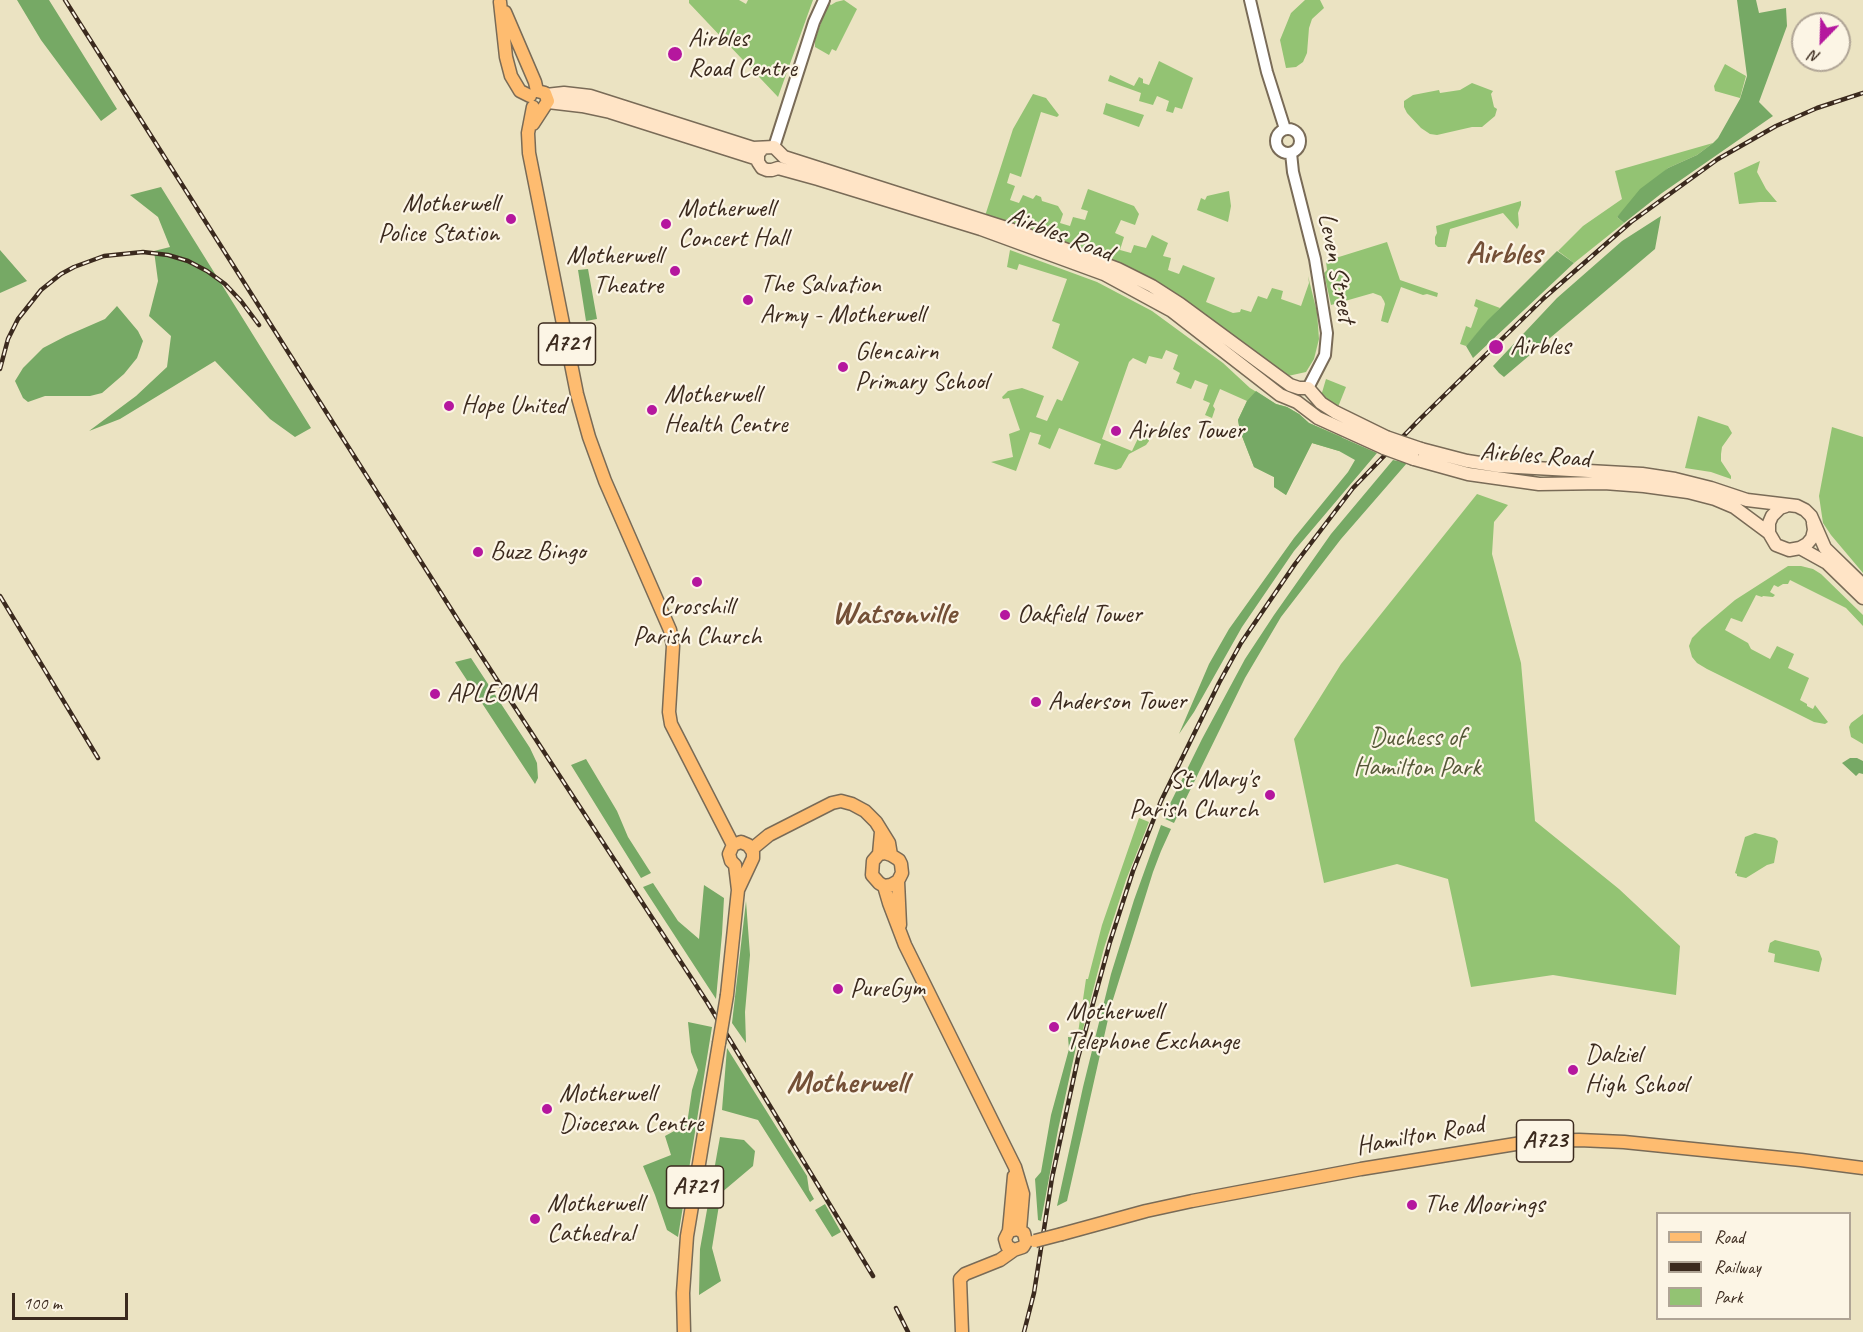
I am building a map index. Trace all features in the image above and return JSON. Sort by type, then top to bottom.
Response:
[{"type":"main road","points":[[500,1],[506,57],[511,76],[520,91],[540,100]]},
{"type":"main road","points":[[500,1],[535,81],[540,100]]},
{"type":"main road","name":"Airbles Road","points":[[540,100],[610,112],[771,156],[1025,234],[1118,269],[1152,286],[1180,304],[1278,378],[1306,390],[1321,403],[1385,442]]},
{"type":"main road","name":"A721","points":[[540,100],[528,133],[529,153],[577,394],[593,448],[633,548],[670,630],[673,646],[669,712],[671,724],[733,845],[729,854],[735,865],[738,890],[727,995],[687,1236],[683,1293],[684,1332]]},
{"type":"main road","name":"Airbles Road","points":[[771,156],[1104,274],[1172,311],[1280,395],[1299,403],[1318,418],[1468,474],[1539,484],[1634,485],[1688,492],[1715,499],[1734,507],[1769,533],[1781,548],[1789,550],[1800,548],[1827,563],[1863,598]]},
{"type":"main road","points":[[1299,403],[1306,405],[1309,403],[1306,390]]},
{"type":"main road","name":"Airbles Road","points":[[1418,454],[1500,466],[1642,474],[1675,479],[1747,500],[1797,506],[1811,516],[1825,548],[1863,585]]},
{"type":"main road","points":[[1769,533],[1772,516],[1780,508],[1786,506]]},
{"type":"main road","points":[[1800,548],[1812,538],[1813,522]]},
{"type":"main road","points":[[733,845],[741,842],[752,849],[769,835],[832,802],[842,801],[865,811],[876,822],[881,832],[885,855]]},
{"type":"main road","name":"A721","points":[[738,890],[753,858],[752,849]]},
{"type":"main road","points":[[898,881],[891,885],[879,884],[872,875],[873,861],[885,855],[899,860],[902,868],[898,881],[900,932]]},
{"type":"main road","points":[[735,865],[743,866],[751,862]]},
{"type":"main road","points":[[884,886],[900,932],[1015,1167],[1023,1194],[1023,1236],[1006,1235],[1005,1241],[1009,1248],[1014,1250]]},
{"type":"main road","name":"Hamilton Road","points":[[962,1332],[960,1279],[965,1274],[1020,1249],[1023,1236],[1062,1234],[1146,1211],[1361,1169],[1534,1141],[1579,1140],[1624,1142],[1863,1168]]},
{"type":"street","points":[[771,156],[814,22],[824,0]]},
{"type":"street","points":[[1250,0],[1267,72],[1285,129]]},
{"type":"street","points":[[1285,129],[1294,130],[1300,138],[1299,147],[1291,153],[1282,152],[1276,144],[1278,135],[1285,129]]},
{"type":"street","name":"Leven Street","points":[[1291,153],[1293,172],[1315,260],[1327,333],[1325,355],[1306,390]]},
{"type":"green space","points":[[17,0],[49,0],[117,109],[101,121],[41,40]]},
{"type":"green space","points":[[689,0],[739,0],[746,4],[748,0],[813,0],[778,97],[689,3]]},
{"type":"green space","points":[[844,0],[857,9],[836,51],[832,49],[829,55],[815,47],[815,40],[828,3],[831,5]]},
{"type":"green space","points":[[1305,0],[1320,0],[1324,8],[1312,19],[1307,53],[1303,62],[1296,67],[1286,68],[1280,40],[1291,13]]},
{"type":"green space","points":[[1737,0],[1756,0],[1759,13],[1786,8],[1787,26],[1759,102],[1773,116],[1662,193],[1624,223],[1617,217],[1640,189],[1668,168],[1697,155],[1713,143],[1740,99],[1747,76]]},
{"type":"green space","points":[[1159,61],[1193,78],[1182,109],[1175,107],[1173,113],[1166,111],[1169,101],[1157,96],[1153,105],[1139,101],[1141,93],[1108,81],[1110,75],[1134,86],[1139,77],[1143,79],[1143,83],[1149,85]]},
{"type":"green space","points":[[1725,64],[1746,76],[1740,98],[1715,91],[1714,86]]},
{"type":"green space","points":[[1472,83],[1493,91],[1491,94],[1494,107],[1497,109],[1495,116],[1482,127],[1437,135],[1430,134],[1421,128],[1404,107],[1404,101],[1413,95],[1439,90],[1440,93],[1460,90]]},
{"type":"green space","points":[[1033,94],[1046,98],[1059,115],[1057,117],[1041,112],[1021,177],[1010,173],[1007,183],[1015,186],[1010,200],[1019,203],[1023,195],[1033,199],[1036,195],[1041,197],[1042,201],[1058,206],[1063,214],[1060,223],[1070,226],[1073,217],[1085,220],[1088,211],[1081,209],[1088,189],[1134,206],[1139,214],[1135,225],[1121,220],[1115,233],[1124,237],[1120,250],[1131,253],[1134,245],[1146,248],[1152,235],[1168,243],[1163,256],[1171,258],[1168,270],[1179,274],[1183,265],[1215,278],[1206,302],[1233,313],[1240,312],[1241,309],[1251,312],[1258,296],[1267,299],[1272,288],[1283,291],[1281,299],[1301,306],[1309,283],[1308,276],[1317,312],[1319,339],[1314,359],[1306,372],[1288,376],[1120,265],[1026,227],[985,216],[1013,129]]},
{"type":"green space","points":[[1106,103],[1144,115],[1139,127],[1103,114]]},
{"type":"green space","points":[[1713,143],[1697,155],[1668,168],[1617,217],[1624,223],[1574,263],[1558,251],[1583,226],[1622,199],[1615,171]]},
{"type":"green space","points":[[1760,161],[1757,172],[1766,189],[1777,202],[1739,204],[1734,173]]},
{"type":"green space","points":[[161,187],[311,428],[295,437],[270,419],[215,361],[120,419],[89,431],[136,396],[167,367],[171,336],[149,316],[158,281],[154,251],[170,247],[158,217],[130,195]]},
{"type":"green space","points":[[1229,191],[1231,206],[1228,222],[1197,210],[1201,198],[1205,200],[1207,196]]},
{"type":"green space","points":[[1521,201],[1517,229],[1503,213],[1450,229],[1446,247],[1438,247],[1435,244],[1436,226]]},
{"type":"green space","points":[[1661,216],[1655,249],[1504,377],[1499,373],[1493,366],[1557,298],[1622,241]]},
{"type":"green space","points":[[1387,242],[1400,280],[1438,293],[1437,297],[1423,295],[1401,287],[1388,323],[1381,321],[1384,301],[1381,296],[1373,293],[1331,305],[1324,273],[1327,270],[1326,261]]},
{"type":"green space","points":[[0,250],[27,281],[0,293]]},
{"type":"green space","points":[[1010,250],[1097,282],[1152,311],[1223,363],[1250,388],[1276,404],[1299,414],[1309,423],[1342,437],[1339,451],[1312,443],[1286,495],[1274,487],[1274,477],[1254,467],[1238,420],[1247,401],[1220,389],[1213,406],[1215,409],[1212,418],[1205,415],[1210,403],[1203,400],[1208,385],[1195,380],[1191,389],[1176,383],[1180,373],[1173,369],[1178,355],[1166,350],[1162,359],[1149,356],[1146,364],[1133,358],[1129,362],[1102,439],[1132,451],[1142,430],[1147,432],[1149,441],[1129,454],[1121,468],[1116,470],[1094,464],[1101,444],[1059,428],[1050,449],[1038,444],[1041,435],[1030,432],[1016,471],[991,462],[1013,457],[1009,434],[1020,430],[1009,398],[1003,399],[1002,397],[1008,391],[1022,388],[1044,396],[1036,417],[1047,421],[1057,399],[1062,401],[1079,362],[1052,348],[1060,324],[1052,321],[1067,279],[1019,264],[1017,270],[1007,267]]},
{"type":"green space","points":[[1557,251],[1574,263],[1473,358],[1466,346],[1487,321]]},
{"type":"green space","points":[[588,269],[597,319],[586,321],[578,270]]},
{"type":"green space","points":[[1476,299],[1500,308],[1466,346],[1460,344],[1466,326],[1471,328],[1478,308],[1474,306]]},
{"type":"green space","points":[[117,306],[138,331],[143,341],[137,358],[124,374],[102,393],[90,396],[45,396],[28,402],[23,398],[15,381],[23,368],[43,348],[105,319]]},
{"type":"green space","points":[[1326,379],[1346,387],[1338,407],[1324,401],[1321,396]]},
{"type":"green space","points":[[1256,391],[1276,404],[1299,414],[1309,423],[1377,453],[1294,551],[1242,627],[1179,734],[1209,664],[1229,629],[1294,538],[1348,472],[1355,460],[1339,451],[1312,443],[1286,495],[1274,487],[1274,477],[1254,467],[1240,431],[1238,420],[1247,401]]},
{"type":"green space","points":[[1698,416],[1728,426],[1732,433],[1722,447],[1721,454],[1721,461],[1731,479],[1711,472],[1685,468]]},
{"type":"green space","points":[[1832,427],[1863,437],[1863,573],[1823,523],[1819,496]]},
{"type":"green space","points":[[1393,460],[1407,463],[1341,539],[1281,617],[1245,678],[1174,823],[1163,818],[1245,659],[1331,534]]},
{"type":"green space","name":"Duchess of Hamilton Park","points":[[1477,494],[1508,505],[1494,522],[1492,554],[1521,663],[1535,821],[1619,889],[1680,946],[1676,995],[1553,975],[1471,987],[1448,879],[1397,864],[1324,883],[1294,739],[1341,664]]},
{"type":"green space","points":[[1788,566],[1801,566],[1821,574],[1863,615],[1863,626],[1846,608],[1790,580],[1788,584],[1778,587],[1774,585],[1770,592],[1775,595],[1773,597],[1756,595],[1742,622],[1731,618],[1725,630],[1748,643],[1751,649],[1770,659],[1777,646],[1794,654],[1788,668],[1809,678],[1800,700],[1813,709],[1815,705],[1828,722],[1825,724],[1814,722],[1707,669],[1692,657],[1689,646],[1692,638],[1702,628],[1735,600]]},
{"type":"green space","points":[[471,658],[530,748],[537,763],[538,778],[535,784],[455,662]]},
{"type":"green space","points":[[1863,714],[1863,744],[1851,737],[1849,727]]},
{"type":"green space","points":[[1850,758],[1863,761],[1863,774],[1859,773],[1856,776],[1842,763]]},
{"type":"green space","points":[[586,759],[617,811],[628,837],[651,873],[641,878],[571,765]]},
{"type":"green space","points":[[1139,818],[1149,822],[1126,880],[1104,948],[1082,1033],[1078,1033],[1086,979],[1088,979],[1102,925]]},
{"type":"green space","points":[[1161,825],[1171,829],[1153,872],[1111,1006],[1067,1201],[1057,1206],[1111,974]]},
{"type":"green space","points":[[1755,833],[1775,838],[1778,841],[1774,863],[1746,878],[1737,876],[1735,873],[1745,837]]},
{"type":"green space","points":[[653,883],[678,921],[699,939],[704,885],[724,898],[716,999],[643,887]]},
{"type":"green space","points":[[746,901],[750,955],[745,1012],[746,1043],[732,1023]]},
{"type":"green space","points":[[1775,940],[1819,951],[1822,959],[1819,972],[1774,962],[1775,954],[1768,952],[1770,943]]},
{"type":"green space","points":[[688,1022],[712,1027],[678,1237],[667,1230],[643,1166],[671,1155],[665,1136],[687,1124],[692,1090],[698,1070],[691,1052]]},
{"type":"green space","points":[[1068,1037],[1078,1038],[1041,1221],[1038,1220],[1035,1179],[1041,1172],[1051,1115],[1069,1049]]},
{"type":"green space","points":[[727,1048],[807,1176],[809,1190],[814,1199],[810,1202],[758,1120],[722,1110]]},
{"type":"green space","points":[[720,1137],[744,1140],[755,1151],[753,1166],[721,1193],[712,1248],[721,1281],[699,1295],[700,1249]]},
{"type":"green space","points":[[825,1204],[841,1232],[832,1237],[815,1210]]},
{"type":"railway","points":[[65,0],[458,620],[707,1002],[873,1276]]},
{"type":"railway","points":[[1024,1332],[1034,1293],[1052,1178],[1078,1058],[1110,942],[1133,871],[1161,801],[1241,643],[1295,564],[1353,488],[1544,298],[1631,222],[1718,159],[1776,126],[1817,108],[1863,93]]},
{"type":"railway","points":[[0,369],[8,339],[18,319],[41,290],[61,274],[104,256],[143,252],[168,255],[188,261],[225,284],[259,325]]},
{"type":"railway","points":[[0,596],[98,758]]},
{"type":"railway","points":[[896,1308],[908,1332]]},
{"type":"place","name":"Airbles Road Centre","points":[[675,54]]},
{"type":"place","name":"Motherwell Police Station","points":[[511,219]]},
{"type":"place","name":"Motherwell Concert Hall","points":[[666,224]]},
{"type":"place","name":"Motherwell Theatre","points":[[675,271]]},
{"type":"place","name":"The Salvation Army - Motherwell","points":[[748,300]]},
{"type":"place","name":"Airbles","points":[[1496,347]]},
{"type":"place","name":"Glencairn Primary School","points":[[843,367]]},
{"type":"place","name":"Hope United","points":[[449,406]]},
{"type":"place","name":"Motherwell Health Centre","points":[[652,410]]},
{"type":"place","name":"Airbles Tower","points":[[1116,431]]},
{"type":"place","name":"Buzz Bingo","points":[[478,552]]},
{"type":"place","name":"Crosshill Parish Church","points":[[697,582]]},
{"type":"place","name":"Oakfield Tower","points":[[1005,615]]},
{"type":"place","name":"APLEONA","points":[[435,694]]},
{"type":"place","name":"Anderson Tower","points":[[1036,702]]},
{"type":"place","name":"St Mary's Parish Church","points":[[1270,795]]},
{"type":"place","name":"PureGym","points":[[838,989]]},
{"type":"place","name":"Motherwell Telephone Exchange","points":[[1054,1027]]},
{"type":"place","name":"Dalziel High School","points":[[1573,1070]]},
{"type":"place","name":"Motherwell Diocesan Centre","points":[[547,1109]]},
{"type":"place","name":"The Moorings","points":[[1412,1205]]},
{"type":"place","name":"Motherwell Cathedral","points":[[535,1219]]},
{"type":"district","name":"Airbles","points":[[1504,255]]},
{"type":"district","name":"Watsonville","points":[[894,615]]},
{"type":"district","name":"Motherwell","points":[[847,1084]]}]
